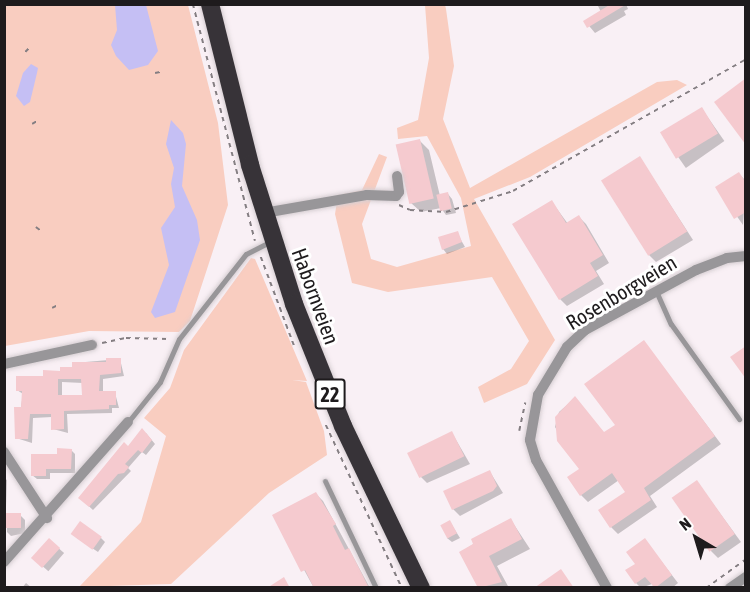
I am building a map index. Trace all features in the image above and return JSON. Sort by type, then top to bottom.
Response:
[{"type":"highway","name":"Habornveien","points":[[210,4],[264,213],[265,243],[343,426],[421,588]]},
{"type":"street","points":[[264,213],[367,195],[388,197],[399,192],[397,176]]},
{"type":"street","name":"Rosenborgveien","points":[[607,588],[536,460],[530,440],[532,416],[548,375],[567,346],[585,330],[714,262],[746,256]]},
{"type":"street","points":[[4,364],[92,345]]},
{"type":"street","points":[[4,562],[47,518],[128,422]]},
{"type":"street","points":[[4,452],[47,518]]},
{"type":"street","points":[[730,588],[746,577]]},
{"type":"lane","points":[[128,422],[160,382],[179,339],[246,254],[265,243]]},
{"type":"lane","points":[[656,291],[671,324],[739,419]]},
{"type":"lane","points":[[325,481],[376,588]]},
{"type":"path","points":[[193,4],[265,243]]},
{"type":"path","points":[[26,52],[30,47]]},
{"type":"path","points":[[388,197],[410,210],[435,213],[475,206],[504,195],[746,59]]},
{"type":"path","points":[[155,73],[160,72]]},
{"type":"path","points":[[32,124],[39,120]]},
{"type":"path","points":[[36,227],[40,230]]},
{"type":"path","points":[[52,308],[58,305]]},
{"type":"path","points":[[92,345],[126,338],[179,339]]},
{"type":"path","points":[[705,588],[746,559]]},
{"type":"shaded area","points":[[5,5],[188,5],[218,123],[228,205],[190,321],[179,332],[89,331],[5,346]]},
{"type":"shaded area","points":[[115,5],[146,5],[158,51],[148,65],[129,70],[116,56],[111,45],[117,30]]},
{"type":"shaded area","points":[[425,5],[445,5],[446,9],[454,66],[443,119],[470,188],[657,82],[677,80],[687,85],[530,177],[474,199],[555,340],[527,384],[484,403],[478,387],[511,369],[529,341],[492,277],[388,292],[352,283],[335,214],[338,195],[362,190],[379,154],[387,157],[362,224],[371,259],[397,267],[471,246],[461,198],[427,136],[398,139],[397,128],[418,120],[429,58]]},
{"type":"shaded area","points":[[31,64],[38,68],[30,102],[24,106],[16,96],[23,73]]},
{"type":"shaded area","points":[[171,120],[183,133],[186,144],[182,186],[197,220],[200,240],[175,312],[155,318],[151,312],[169,265],[161,228],[175,207],[171,184],[174,168],[166,144]]},
{"type":"shaded area","points":[[251,258],[255,259],[307,381],[292,380],[306,382],[324,431],[327,455],[269,493],[171,584],[79,587],[141,522],[166,436],[144,418],[170,388],[184,350]]},
{"type":"building","points":[[611,4],[627,4],[587,28],[583,21]]},
{"type":"building","points":[[746,78],[746,145],[714,102]]},
{"type":"building","points":[[702,107],[718,134],[676,159],[660,132]]},
{"type":"building","points":[[420,139],[434,198],[409,204],[396,145]]},
{"type":"building","points":[[640,156],[687,231],[648,256],[601,180]]},
{"type":"building","points":[[739,172],[746,183],[746,212],[734,219],[715,187]]},
{"type":"building","points":[[448,192],[452,209],[440,211],[436,195]]},
{"type":"building","points":[[552,200],[566,223],[579,215],[603,255],[590,263],[598,276],[559,300],[512,224]]},
{"type":"building","points":[[458,231],[462,242],[442,250],[438,237]]},
{"type":"building","points":[[644,340],[715,436],[644,488],[651,500],[610,528],[598,510],[625,492],[612,473],[580,496],[567,477],[579,469],[557,441],[555,417],[575,396],[604,432],[615,425],[584,384]]},
{"type":"building","points":[[746,346],[746,379],[730,357]]},
{"type":"building","points":[[106,358],[121,358],[121,373],[100,375],[99,391],[116,391],[116,405],[109,405],[109,409],[64,411],[64,429],[51,430],[51,414],[30,414],[28,439],[15,439],[14,407],[21,407],[22,391],[16,391],[16,376],[43,376],[43,370],[60,371],[60,367],[72,367],[72,362],[106,362]],"holes":[[[58,379],[81,379],[82,395],[58,395]]]},
{"type":"building","points":[[142,428],[152,440],[142,453],[138,450],[125,464],[129,467],[124,473],[118,474],[89,507],[78,498],[124,442],[128,446]]},
{"type":"building","points":[[452,431],[464,456],[419,478],[407,453]]},
{"type":"building","points":[[57,448],[72,449],[71,469],[46,469],[46,476],[31,476],[31,454],[57,454]]},
{"type":"building","points":[[490,470],[497,486],[493,491],[452,510],[443,491]]},
{"type":"building","points":[[697,480],[735,534],[709,552],[672,498]]},
{"type":"building","points":[[316,492],[336,524],[333,526],[345,550],[349,548],[369,588],[314,588],[305,570],[301,572],[272,515]]},
{"type":"building","points":[[6,513],[21,513],[21,528],[6,528]]},
{"type":"building","points":[[511,518],[522,539],[489,556],[502,582],[478,588],[459,552],[473,544],[471,539]]},
{"type":"building","points":[[450,520],[457,533],[447,538],[440,525]]},
{"type":"building","points":[[80,521],[102,537],[92,550],[71,534]]},
{"type":"building","points":[[49,538],[60,548],[42,568],[31,558]]},
{"type":"building","points":[[645,538],[672,575],[655,588],[645,577],[635,584],[625,570],[635,564],[626,552]]},
{"type":"building","points":[[561,569],[574,588],[534,588]]},
{"type":"building","points":[[284,577],[290,588],[267,588]]}]
